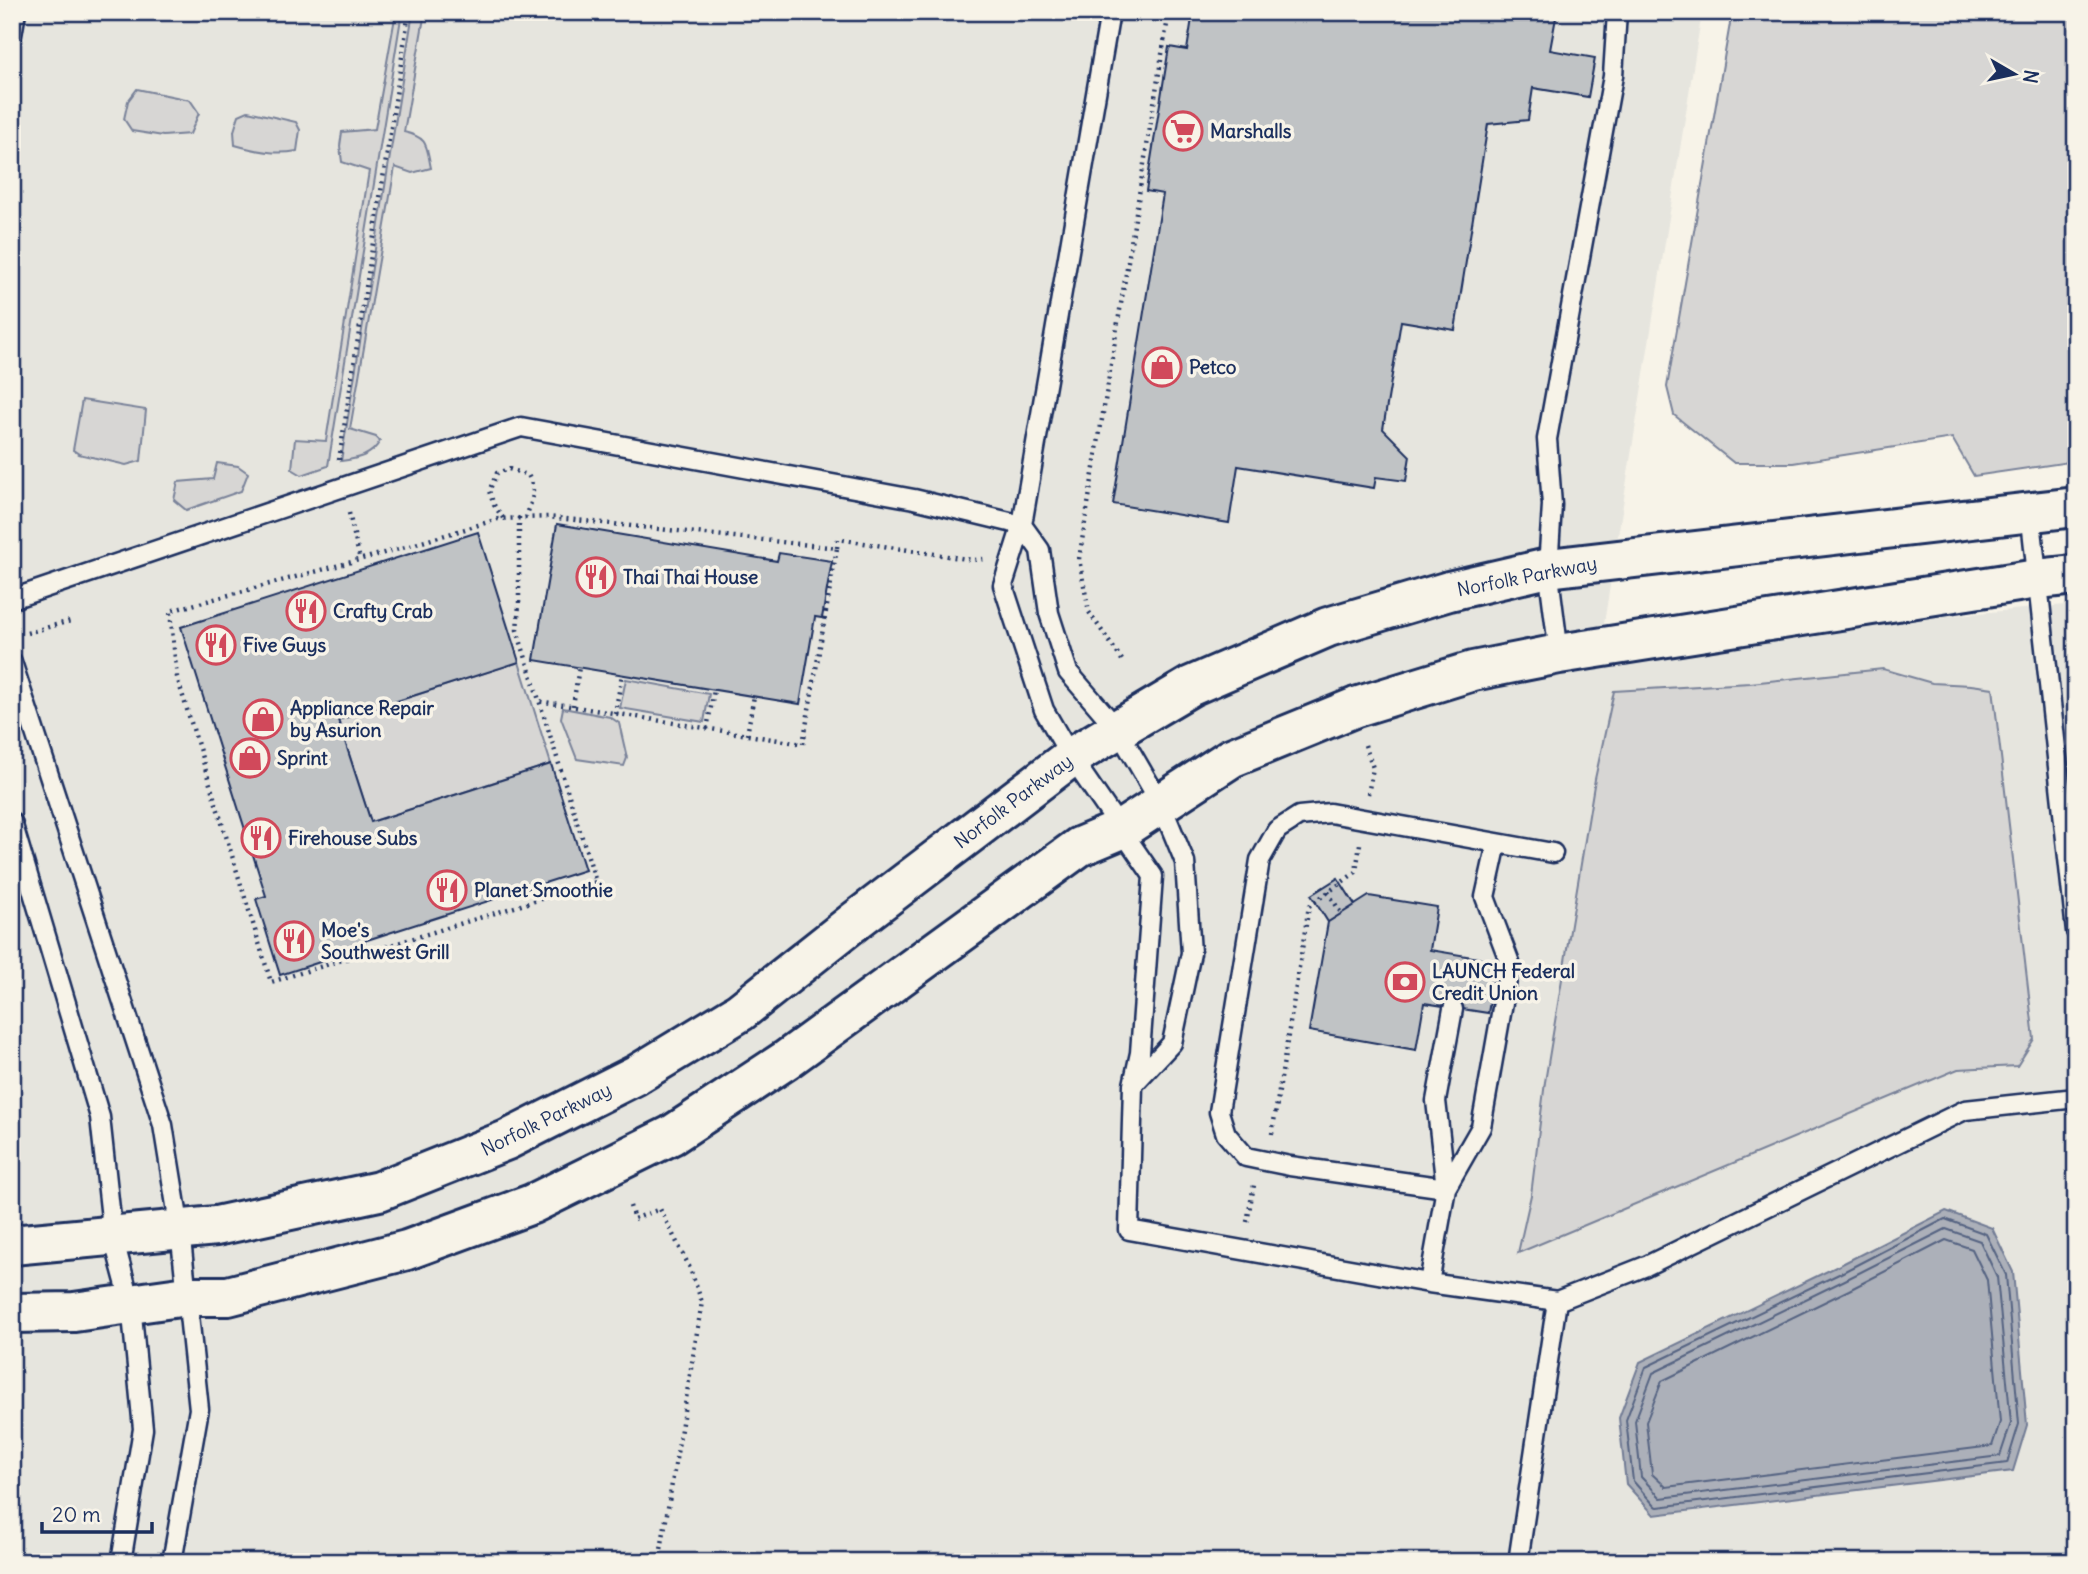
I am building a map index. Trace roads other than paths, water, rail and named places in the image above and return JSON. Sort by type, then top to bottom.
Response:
[{"type":"street","name":"Norfolk Parkway","points":[[12,1245],[216,1226],[379,1191],[507,1140],[636,1075],[740,1012],[1071,757],[1191,686],[1328,627],[1449,591],[1548,568],[2076,506]]},
{"type":"street","points":[[12,1313],[74,1312],[187,1296],[228,1296],[407,1250],[532,1203],[672,1135],[786,1060],[1079,847],[1122,829],[1231,758],[1356,707],[1473,671],[1559,654],[2076,575]]},
{"type":"lane","points":[[12,35],[16,12]]},
{"type":"lane","points":[[1110,12],[1022,525],[1003,585],[1044,710],[1071,757],[1153,876],[1140,1053],[1133,1085],[1129,1230],[1429,1283],[1558,1301],[1646,1266],[1965,1110],[2076,1098]]},
{"type":"lane","points":[[1559,654],[1548,568],[1552,505],[1547,439],[1613,76],[1617,12]]},
{"type":"lane","points":[[12,599],[522,427],[914,499],[1022,525],[1040,550],[1049,614],[1068,672],[1118,730],[1161,804],[1185,862],[1191,953],[1172,1044],[1133,1085]]},
{"type":"lane","points":[[2030,511],[2076,931]]},
{"type":"lane","points":[[12,662],[163,1125],[180,1230],[199,1409],[172,1562]]},
{"type":"lane","points":[[1446,1188],[1290,1166],[1246,1157],[1226,1134],[1219,1112],[1260,860],[1277,830],[1299,816],[1330,813],[1553,853]]},
{"type":"lane","points":[[12,822],[100,1117],[113,1237],[131,1304],[143,1429],[121,1562]]},
{"type":"lane","points":[[1446,1188],[1481,1127],[1510,963],[1485,897],[1497,843]]},
{"type":"lane","points":[[1429,1283],[1446,1188],[1436,1101],[1453,1009]]},
{"type":"lane","points":[[1518,1562],[1558,1301]]},
{"type":"water","points":[[1946,1211],[1992,1228],[2013,1272],[2027,1425],[2013,1471],[1654,1515],[1626,1484],[1619,1418],[1640,1362]]},
{"type":"place","name":"Marshalls","points":[[1183,131]]},
{"type":"place","name":"Petco","points":[[1162,367]]},
{"type":"place","name":"Thai Thai House","points":[[596,577]]},
{"type":"place","name":"Crafty Crab","points":[[306,611]]},
{"type":"place","name":"Five Guys","points":[[216,645]]},
{"type":"place","name":"Appliance Repair by Asurion","points":[[263,719]]},
{"type":"place","name":"Sprint","points":[[250,758]]},
{"type":"place","name":"Firehouse Subs","points":[[261,838]]},
{"type":"place","name":"Planet Smoothie","points":[[447,890]]},
{"type":"place","name":"Moe's Southwest Grill","points":[[294,941]]},
{"type":"place","name":"LAUNCH Federal Credit Union","points":[[1405,982]]}]
